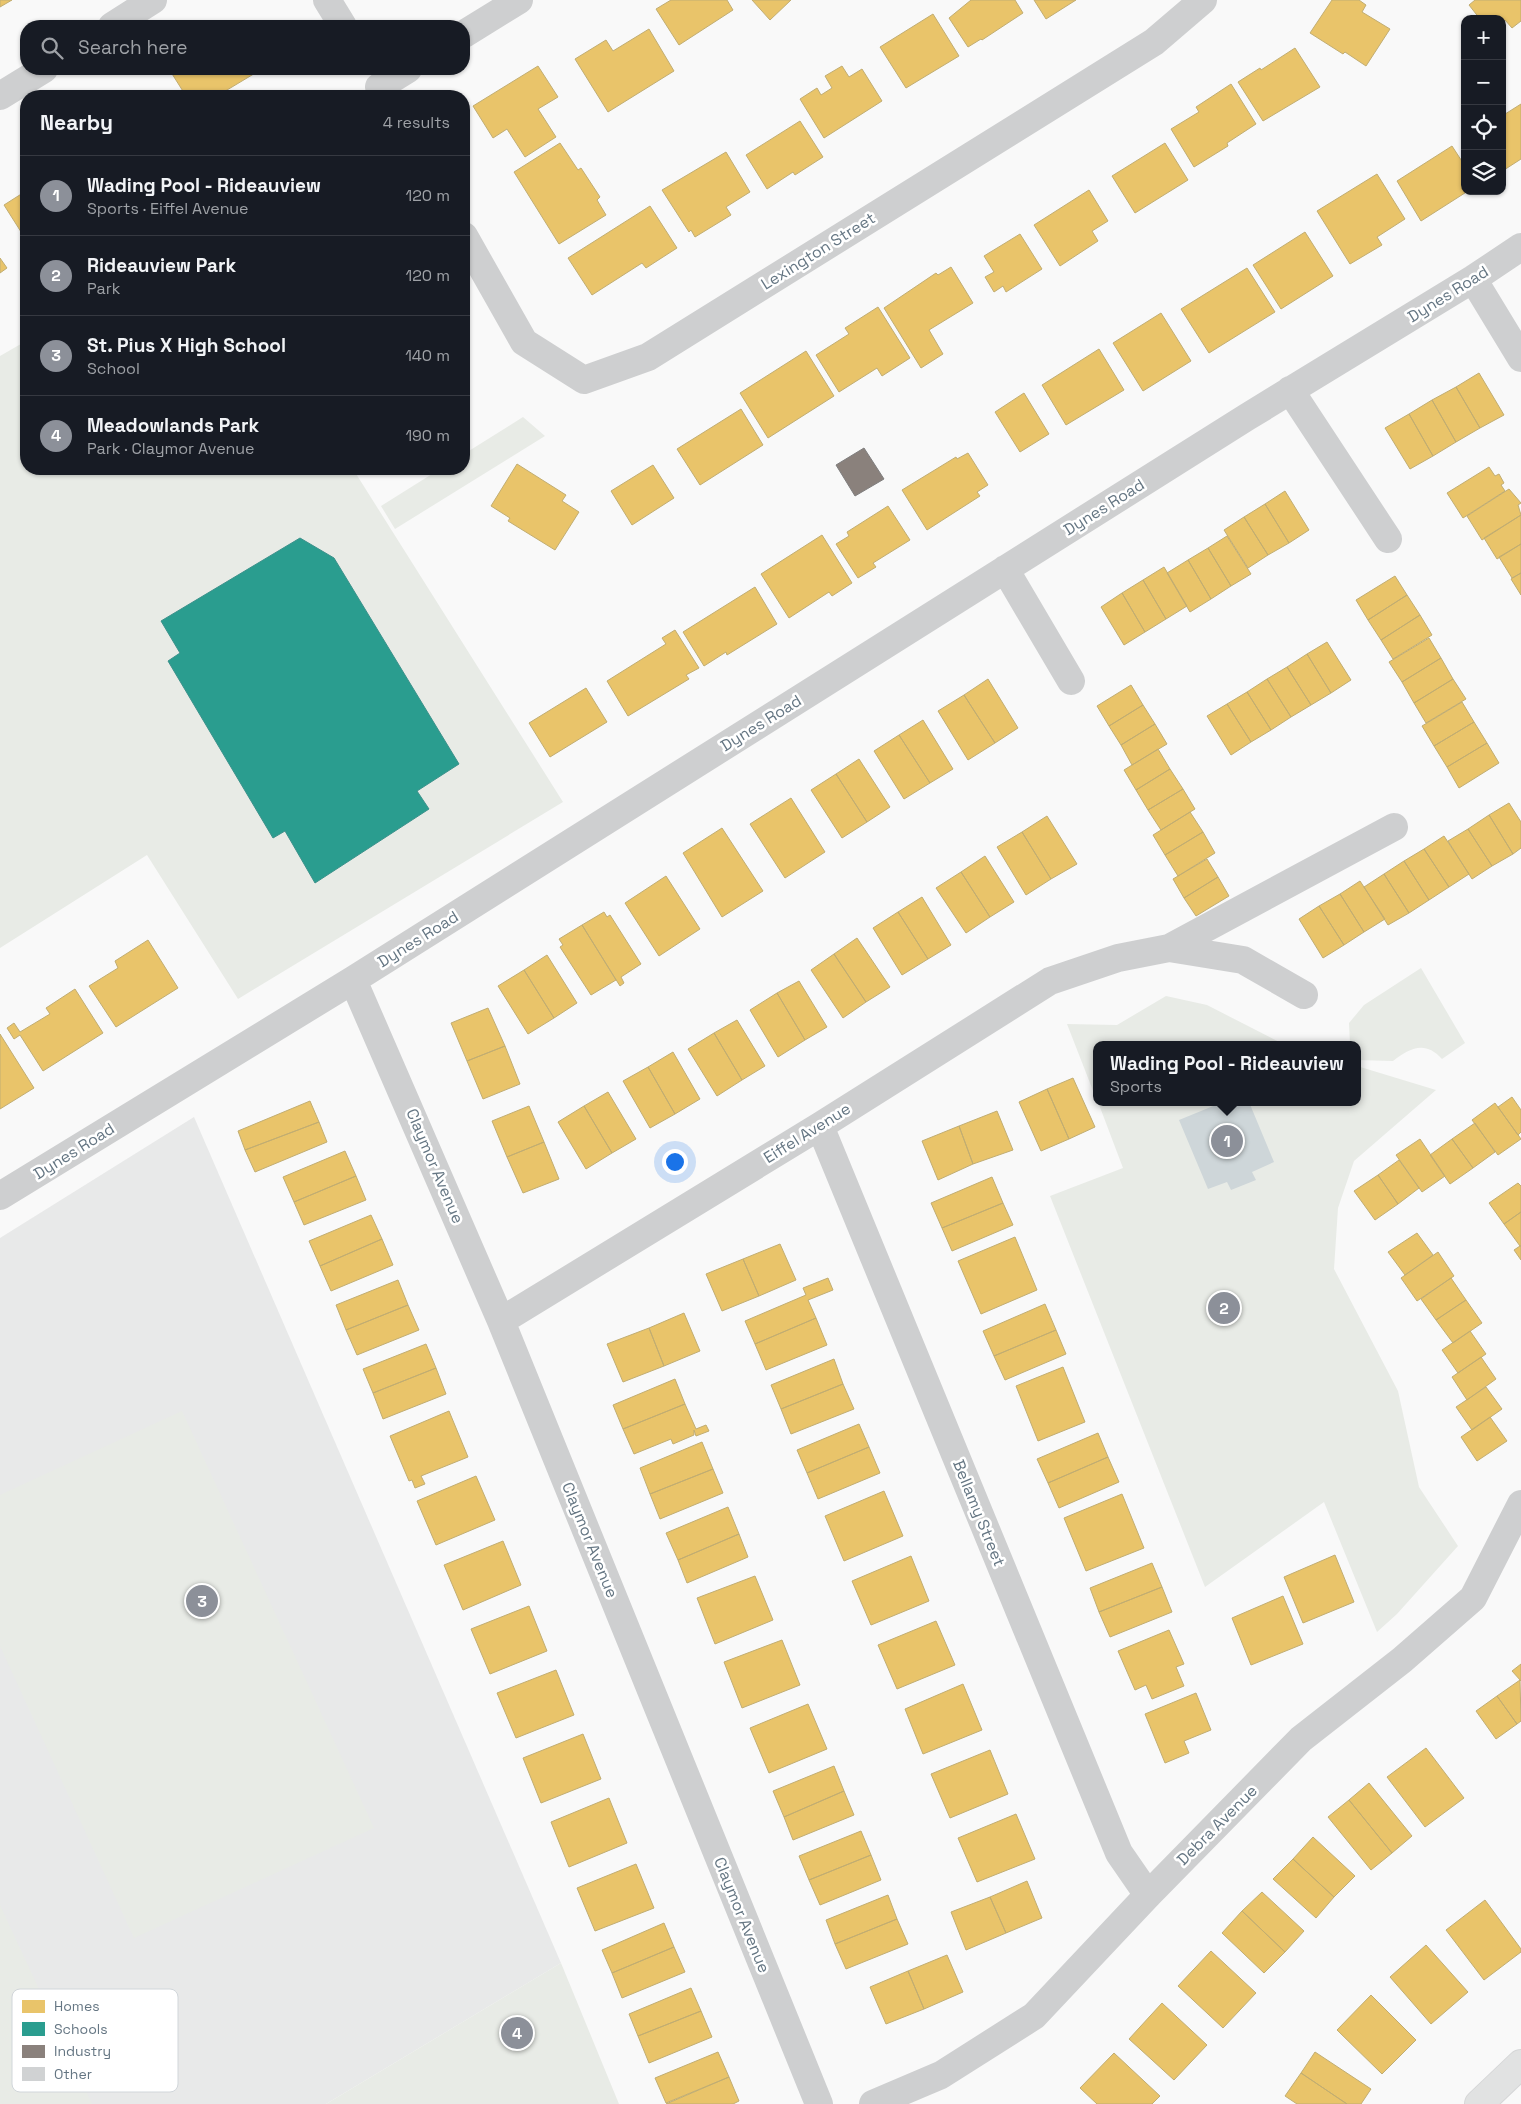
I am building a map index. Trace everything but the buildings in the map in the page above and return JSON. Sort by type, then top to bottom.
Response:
[{"type":"main road","points":[[1479,2104],[1521,2064]]},
{"type":"street","points":[[121,20],[153,0]]},
{"type":"street","points":[[327,0],[339,20]]},
{"type":"street","points":[[470,30],[519,0]]},
{"type":"street","name":"Lexington Street","points":[[470,247],[524,342],[584,380],[648,357],[1154,42],[1203,0]]},
{"type":"street","points":[[0,96],[34,75]]},
{"type":"street","points":[[377,84],[396,75]]},
{"type":"street","name":"Dynes Road","points":[[0,1196],[353,980],[1005,568],[1290,390],[1473,280],[1521,248]]},
{"type":"street","points":[[1473,280],[1521,358]]},
{"type":"street","points":[[1290,390],[1388,539]]},
{"type":"street","points":[[1005,568],[1072,681]]},
{"type":"street","points":[[1169,948],[1394,827]]},
{"type":"street","points":[[1169,948],[1243,960],[1304,995]]},
{"type":"street","name":"Eiffel Avenue","points":[[501,1320],[820,1126],[1050,981],[1118,958],[1169,948]]},
{"type":"street","name":"Claymor Avenue","points":[[353,980],[501,1320],[819,2104]]},
{"type":"street","name":"Bellamy Street","points":[[820,1126],[1119,1854],[1148,1895]]},
{"type":"street","name":"Debra Avenue","points":[[873,2104],[941,2075],[1034,2016],[1148,1895],[1301,1739],[1402,1660],[1473,1598],[1521,1504]]},
{"type":"shaded area","points":[[20,344],[20,475],[357,475],[563,802],[238,999],[147,855],[0,948],[0,356]]},
{"type":"shaded area","points":[[523,417],[545,436],[395,529],[381,506],[430,475],[470,475],[470,450]]},
{"type":"shaded area","points":[[1421,968],[1465,1043],[1442,1059],[1430,1049],[1418,1048],[1405,1053],[1393,1061],[1361,1060],[1361,1041],[1350,1041],[1349,1023],[1364,1005]]},
{"type":"shaded area","points":[[1166,996],[1207,1005],[1277,1041],[1093,1041],[1093,1091],[1067,1024],[1117,1025]]},
{"type":"shaded area","points":[[1361,1067],[1436,1090],[1354,1161],[1338,1208],[1334,1269],[1398,1391],[1419,1487],[1458,1546],[1397,1614],[1377,1632],[1324,1502],[1205,1587],[1050,1196],[1123,1168],[1100,1106],[1361,1106]]},
{"type":"shaded area","points":[[1213,1106],[1251,1106],[1274,1162],[1252,1172],[1256,1180],[1231,1190],[1227,1182],[1208,1189],[1179,1120]]},
{"type":"shaded area","points":[[194,1117],[561,1963],[326,2104],[0,2104],[0,1238]]},
{"type":"shaded area","points":[[182,1411],[374,1828],[134,1938],[0,1646],[0,1495]]},
{"type":"shaded area","points":[[0,1905],[39,1989],[12,1989],[12,2092],[86,2092],[92,2104],[0,2104]]},
{"type":"shaded area","points":[[561,1963],[619,2104],[326,2104]]},
{"type":"place","name":"Wading Pool - Rideauview","points":[[1227,1141]]},
{"type":"place","name":"Rideauview Park","points":[[1224,1308]]},
{"type":"place","name":"St. Pius X High School","points":[[202,1601]]},
{"type":"place","name":"Meadowlands Park","points":[[517,2033]]}]
